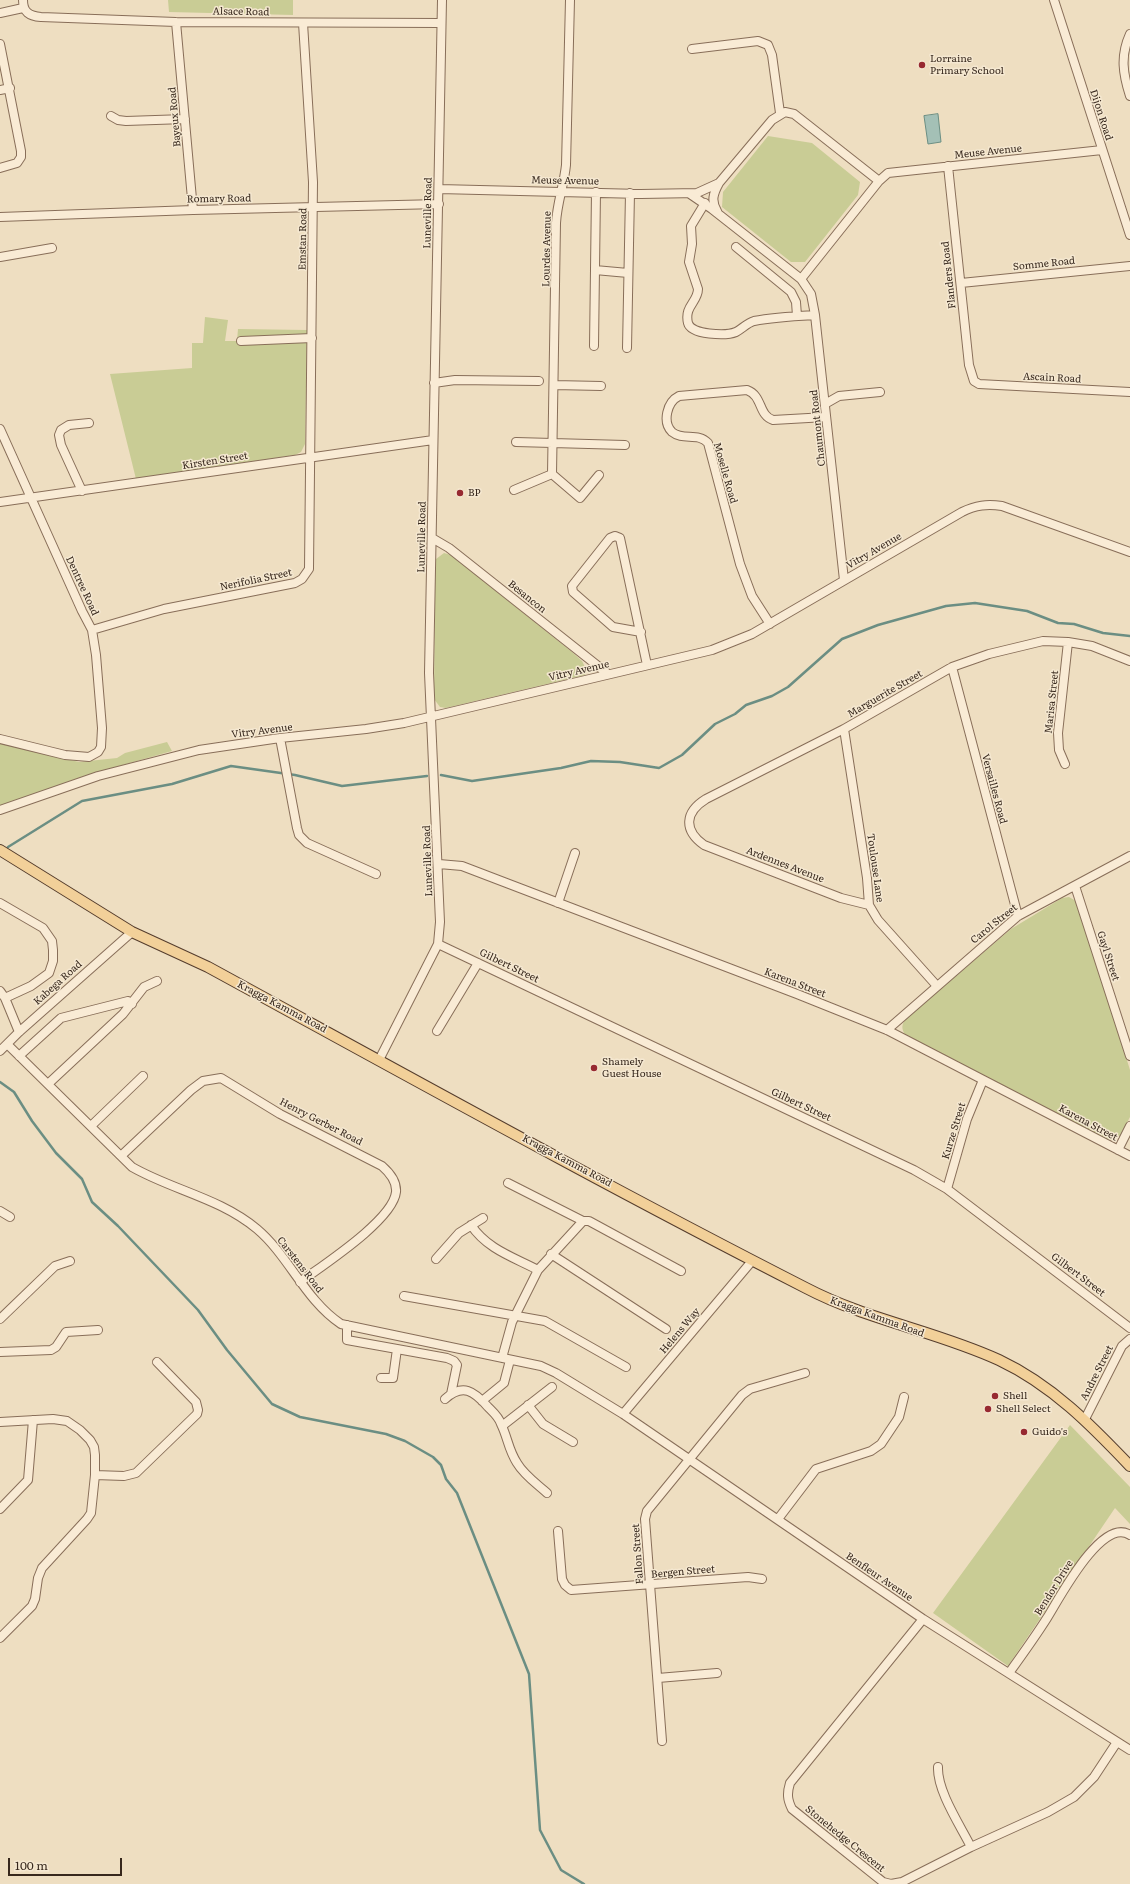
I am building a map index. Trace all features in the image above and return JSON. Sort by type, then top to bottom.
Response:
[{"type":"main road","name":"Kragga Kamma Road","points":[[0,850],[132,932],[208,967],[752,1261],[848,1308],[998,1360],[1026,1375],[1064,1401],[1085,1419],[1130,1466]]},
{"type":"street","name":"Luneville Road","points":[[379,1060],[438,944],[440,922],[439,864],[430,673],[442,0]]},
{"type":"street","name":"Lourdes Avenue","points":[[552,474],[556,223],[557,209],[562,191],[566,165],[570,0]]},
{"type":"street","name":"Dijon Road","points":[[1054,0],[1130,235]]},
{"type":"street","name":"Alsace Road","points":[[23,4],[32,16],[41,17],[176,22],[441,23]]},
{"type":"street","points":[[0,13],[23,4]]},
{"type":"street","name":"Bayeux Road","points":[[176,22],[193,210]]},
{"type":"street","name":"Emstan Road","points":[[303,23],[313,207],[310,456]]},
{"type":"street","points":[[1130,34],[1125,47],[1123,67],[1130,96]]},
{"type":"street","points":[[692,49],[758,41],[768,45],[772,55],[780,114],[785,112],[794,114],[879,181]]},
{"type":"street","points":[[0,44],[10,88],[21,157],[14,166],[0,168]]},
{"type":"street","points":[[0,90],[10,88]]},
{"type":"street","name":"Meuse Avenue","points":[[718,214],[713,203],[713,196],[719,183],[772,120],[780,114]]},
{"type":"street","points":[[111,116],[118,120],[126,121],[185,118]]},
{"type":"street","name":"Meuse Avenue","points":[[801,279],[879,181],[888,173],[1102,150]]},
{"type":"street","name":"Flanders Road","points":[[948,166],[969,365],[974,381]]},
{"type":"street","name":"Meuse Avenue","points":[[439,189],[690,194],[705,190],[719,183]]},
{"type":"street","points":[[594,346],[596,192]]},
{"type":"street","points":[[627,348],[630,193]]},
{"type":"street","points":[[690,194],[705,203],[801,279]]},
{"type":"street","points":[[705,203],[691,226],[692,244],[689,262],[698,293],[688,311],[689,326],[696,331],[732,333],[754,322],[815,315]]},
{"type":"street","name":"Romary Road","points":[[0,217],[193,210],[439,204]]},
{"type":"street","points":[[736,247],[791,292],[796,302],[797,316]]},
{"type":"street","points":[[0,257],[52,248]]},
{"type":"street","name":"Somme Road","points":[[960,283],[1130,266]]},
{"type":"street","points":[[595,270],[628,273]]},
{"type":"street","name":"Chaumont Road","points":[[801,279],[811,294],[815,315],[844,580]]},
{"type":"street","points":[[241,341],[312,338]]},
{"type":"street","points":[[434,382],[455,380],[539,380]]},
{"type":"street","name":"Ascain Road","points":[[974,381],[979,384],[1130,392]]},
{"type":"street","points":[[554,385],[602,386]]},
{"type":"street","name":"Moselle Road","points":[[770,624],[752,596],[740,564],[708,443],[701,437],[680,436],[673,432],[668,424],[668,406],[673,399],[678,396],[747,390],[756,394],[763,413],[773,420],[826,416]]},
{"type":"street","points":[[825,404],[839,396],[880,392]]},
{"type":"street","points":[[82,491],[61,445],[59,435],[61,430],[69,425],[89,423]]},
{"type":"street","name":"Dentree Road","points":[[0,429],[92,630],[102,728],[101,747],[98,752],[89,757],[65,755],[0,739]]},
{"type":"street","name":"Kirsten Street","points":[[0,502],[310,456],[433,440]]},
{"type":"street","points":[[516,442],[625,445]]},
{"type":"street","name":"Nerifolia Street","points":[[92,630],[159,610],[284,586],[302,580],[310,569],[310,456]]},
{"type":"street","points":[[514,490],[552,474],[580,498],[599,475]]},
{"type":"street","name":"Vitry Avenue","points":[[0,810],[105,774],[199,750],[280,738],[366,729],[431,717],[712,650],[739,641],[962,512],[983,505],[1002,506],[1130,552]]},
{"type":"street","points":[[641,632],[613,627],[573,592],[572,586],[613,537],[620,538],[641,632],[647,665]]},
{"type":"street","name":"Besancon","points":[[432,538],[449,548],[608,674]]},
{"type":"street","name":"Marguerite Street","points":[[696,839],[690,826],[689,818],[699,803],[844,729],[952,667],[989,654],[1043,641],[1068,642],[1092,646],[1130,661]]},
{"type":"street","name":"Marisa Street","points":[[1065,764],[1058,746],[1058,733],[1068,642]]},
{"type":"street","name":"Versailles Road","points":[[952,667],[1018,916]]},
{"type":"street","name":"Toulouse Lane","points":[[844,729],[867,878],[869,905],[878,920],[937,986]]},
{"type":"street","points":[[280,738],[297,828],[302,839],[314,847],[376,874]]},
{"type":"street","name":"Ardennes Avenue","points":[[696,839],[704,845],[834,895],[869,905]]},
{"type":"street","points":[[558,903],[575,853]]},
{"type":"street","name":"Carol Street","points":[[887,1030],[1018,916],[1130,856]]},
{"type":"street","name":"Karena Street","points":[[439,864],[462,866],[790,991],[887,1030],[1130,1156]]},
{"type":"street","name":"Gayl Street","points":[[1075,886],[1130,1056]]},
{"type":"street","points":[[0,903],[44,928],[52,941],[53,962],[49,973],[31,986],[2,994],[19,1032]]},
{"type":"street","name":"Kabega Road","points":[[3,1048],[132,932]]},
{"type":"street","name":"Gilbert Street","points":[[438,944],[914,1170],[948,1189],[1130,1328]]},
{"type":"street","points":[[437,1031],[478,963]]},
{"type":"street","points":[[48,1084],[124,1014],[144,988],[157,981]]},
{"type":"street","points":[[19,1056],[61,1018],[128,1001],[132,1004]]},
{"type":"street","name":"Carstens Road","points":[[3,1048],[19,1056],[132,1167],[151,1178],[221,1204],[239,1215],[270,1241],[310,1296],[333,1319],[347,1326],[547,1368],[623,1414]]},
{"type":"street","points":[[90,1126],[143,1076]]},
{"type":"street","name":"Henry Gerber Road","points":[[121,1156],[191,1090],[203,1081],[221,1078],[280,1114],[382,1166],[391,1174],[396,1186],[394,1199],[391,1206],[384,1215],[350,1245],[300,1282]]},
{"type":"street","name":"Kurze Street","points":[[948,1189],[967,1119],[983,1080]]},
{"type":"street","points":[[1118,1150],[1130,1126]]},
{"type":"street","points":[[508,1183],[583,1221],[589,1221],[681,1271]]},
{"type":"street","points":[[0,1210],[10,1217]]},
{"type":"street","points":[[436,1259],[453,1238],[483,1218]]},
{"type":"street","points":[[482,1401],[504,1383],[506,1359],[515,1316],[538,1270],[551,1254],[583,1221]]},
{"type":"street","points":[[471,1225],[483,1240],[494,1248],[538,1270]]},
{"type":"street","points":[[551,1254],[666,1329]]},
{"type":"street","points":[[0,1319],[55,1266],[70,1261]]},
{"type":"street","name":"Helens Way","points":[[623,1414],[752,1261]]},
{"type":"street","points":[[404,1296],[545,1321],[626,1367]]},
{"type":"street","points":[[347,1326],[347,1340],[454,1361],[457,1365],[448,1396],[456,1390],[466,1390],[482,1401],[502,1426],[507,1444],[517,1464],[526,1475],[547,1493]]},
{"type":"street","points":[[0,1352],[51,1350],[56,1347],[66,1332],[98,1330]]},
{"type":"street","name":"Andre Street","points":[[1085,1419],[1122,1346],[1130,1339]]},
{"type":"street","points":[[381,1378],[393,1378],[396,1349]]},
{"type":"street","points":[[96,1475],[124,1476],[136,1473],[197,1414],[198,1410],[196,1402],[157,1362]]},
{"type":"street","name":"Fallon Street","points":[[662,1741],[646,1515],[650,1508],[737,1400],[746,1392],[805,1373]]},
{"type":"street","points":[[502,1426],[552,1387]]},
{"type":"street","points":[[778,1519],[816,1469],[871,1451],[881,1444],[899,1417],[904,1397]]},
{"type":"street","points":[[528,1406],[543,1424],[573,1442]]},
{"type":"street","name":"Benfleur Avenue","points":[[623,1414],[923,1619],[1130,1750]]},
{"type":"street","points":[[0,1510],[28,1480],[33,1420]]},
{"type":"street","points":[[0,1638],[32,1606],[35,1599],[38,1578],[47,1561],[87,1519],[92,1508],[96,1475],[94,1447],[80,1430],[67,1421],[33,1420],[1,1425]]},
{"type":"street","name":"Bergen Street","points":[[558,1531],[562,1578],[569,1589],[575,1590],[748,1576],[762,1579]]},
{"type":"street","name":"Bendor Drive","points":[[1009,1674],[1047,1619],[1081,1563],[1107,1536],[1116,1532],[1130,1534]]},
{"type":"street","name":"Stonehedge Crescent","points":[[923,1619],[790,1783],[787,1792],[788,1801],[792,1808],[800,1816],[886,1884],[902,1882],[971,1846],[1048,1812],[1074,1797],[1094,1777],[1117,1742]]},
{"type":"street","points":[[658,1678],[718,1673]]},
{"type":"street","points":[[938,1767],[938,1776],[942,1790],[971,1846]]},
{"type":"green space","points":[[168,0],[293,0],[293,15],[169,12]]},
{"type":"green space","points":[[768,136],[812,143],[860,182],[858,195],[805,262],[791,262],[722,207],[723,192]]},
{"type":"green space","points":[[205,317],[228,320],[225,341],[237,341],[238,329],[307,330],[305,444],[301,452],[295,455],[136,479],[110,374],[192,368],[192,343],[203,343]]},
{"type":"green space","points":[[444,553],[451,555],[572,652],[582,661],[587,671],[585,675],[446,708],[440,707],[434,699],[435,564],[436,559]]},
{"type":"green space","points":[[167,742],[172,751],[84,776],[0,806],[0,743],[79,762],[117,758],[125,753]]},
{"type":"green space","points":[[1069,897],[1076,901],[1079,906],[1130,1070],[1130,1117],[1120,1136],[1113,1140],[1105,1139],[906,1036],[903,1031],[903,1024],[907,1018],[1011,929],[1062,898]]},
{"type":"green space","points":[[1070,1425],[1130,1487],[1130,1524],[1115,1508],[1008,1666],[933,1613]]},
{"type":"water","points":[[938,114],[941,142],[928,144],[924,116]]},
{"type":"waterway","points":[[441,775],[472,781],[561,768],[591,761],[620,762],[659,768],[682,755],[715,724],[735,714],[746,705],[772,696],[788,687],[842,639],[878,625],[946,606],[975,603],[1027,611],[1058,623],[1074,624],[1103,633],[1130,636]]},
{"type":"waterway","points":[[8,847],[82,801],[172,784],[231,766],[295,775],[342,786],[427,776]]},
{"type":"waterway","points":[[0,1082],[14,1092],[32,1121],[56,1153],[82,1179],[92,1202],[118,1226],[198,1310],[227,1350],[272,1404],[300,1417],[386,1434],[405,1441],[433,1457],[441,1465],[446,1479],[457,1493],[529,1674],[540,1830],[561,1870],[584,1884]]},
{"type":"place","name":"Lorraine Primary School","points":[[922,65]]},
{"type":"place","name":"BP","points":[[460,493]]},
{"type":"place","name":"Shamely Guest House","points":[[594,1068]]},
{"type":"place","name":"Shell","points":[[995,1396]]},
{"type":"place","name":"Shell Select","points":[[988,1409]]},
{"type":"place","name":"Guido's","points":[[1024,1432]]}]
